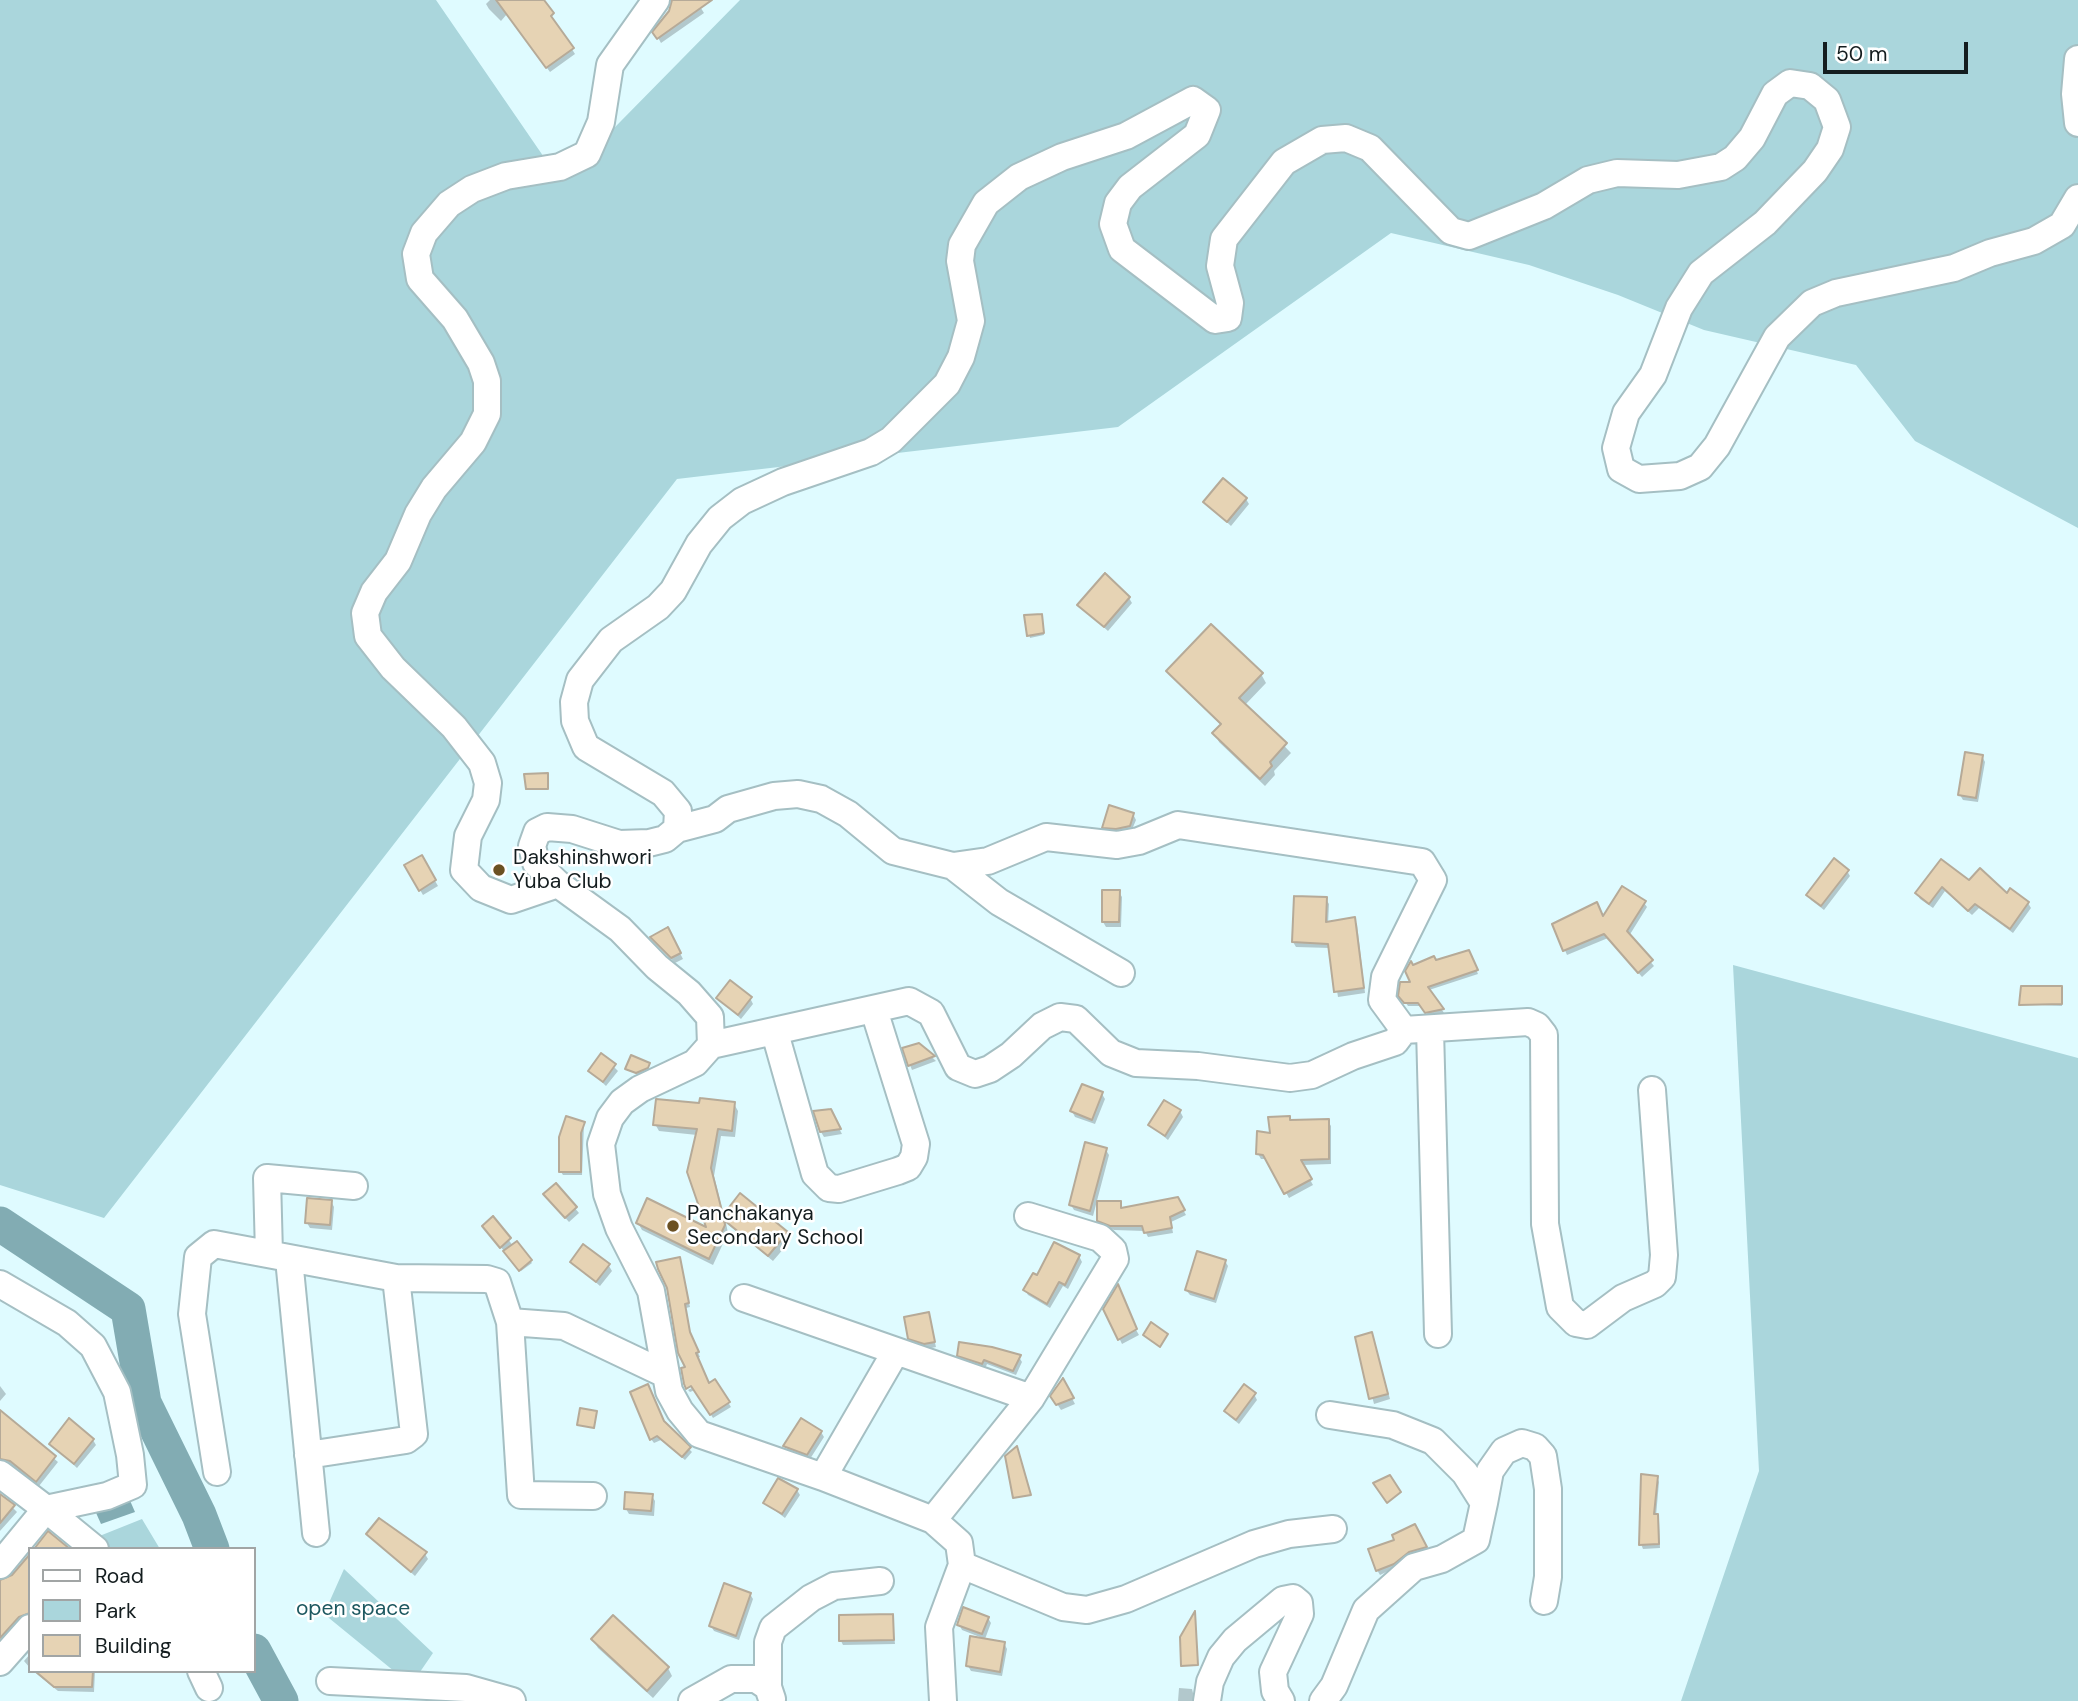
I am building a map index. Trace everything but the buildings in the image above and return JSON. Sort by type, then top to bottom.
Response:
[{"type":"street","points":[[558,884],[511,900],[481,887],[464,870],[468,836],[486,800],[488,783],[482,763],[454,727],[393,668],[368,636],[365,613],[374,593],[398,561],[418,514],[434,488],[473,442],[487,414],[487,381],[481,363],[455,319],[419,279],[416,254],[424,233],[449,204],[472,189],[506,176],[560,167],[587,154],[601,122],[610,65],[656,0]]},
{"type":"street","points":[[2078,59],[2075,94],[2078,123]]},
{"type":"street","points":[[677,829],[678,811],[663,793],[586,747],[575,721],[574,702],[580,680],[611,640],[658,607],[673,591],[699,544],[720,518],[743,501],[783,482],[871,452],[891,440],[947,384],[961,357],[971,321],[960,261],[962,245],[986,203],[1020,177],[1062,157],[1126,136],[1193,100],[1207,110],[1197,135],[1130,187],[1118,203],[1113,224],[1122,249],[1215,320],[1228,317],[1230,303],[1220,266],[1224,239],[1284,162],[1322,140],[1346,138],[1370,148],[1451,232],[1469,236],[1544,206],[1588,180],[1617,173],[1678,175],[1721,167],[1735,158],[1752,138],[1775,94],[1790,83],[1810,86],[1827,100],[1837,127],[1830,149],[1815,171],[1765,223],[1701,273],[1679,308],[1653,375],[1626,413],[1616,449],[1621,469],[1639,480],[1680,476],[1700,467],[1717,446],[1777,337],[1812,303],[1836,293],[1954,268],[1990,253],[2034,242],[2062,225],[2078,198]]},
{"type":"street","points":[[711,1045],[710,1017],[689,993],[657,967],[620,929],[558,884],[536,863],[532,846],[537,832],[547,827],[572,829],[618,844],[649,844],[665,839],[677,829],[715,819],[728,809],[774,796],[798,794],[821,799],[848,814],[893,851],[953,866],[988,860],[1046,837],[1118,845],[1139,841],[1178,825],[1422,862],[1433,880],[1385,977],[1382,1000],[1404,1030]]},
{"type":"street","points":[[953,866],[999,902],[1121,973]]},
{"type":"street","points":[[943,1701],[939,1627],[962,1565],[960,1543],[933,1520],[823,1476],[699,1434],[680,1411],[669,1391],[651,1291],[619,1228],[607,1194],[601,1144],[610,1118],[621,1102],[640,1089],[695,1063],[711,1045],[775,1033],[909,1001],[931,1013],[958,1067],[975,1074],[990,1069],[1011,1055],[1042,1026],[1060,1017],[1076,1019],[1111,1053],[1136,1063],[1198,1066],[1290,1079],[1312,1075],[1353,1056],[1395,1042],[1404,1030]]},
{"type":"street","points":[[775,1033],[815,1174],[829,1188],[839,1189],[908,1167],[914,1157],[916,1144],[874,1010]]},
{"type":"street","points":[[1404,1030],[1528,1022],[1537,1026],[1544,1035],[1545,1224],[1560,1307],[1576,1324],[1587,1325],[1623,1297],[1655,1284],[1662,1277],[1664,1255],[1652,1090]]},
{"type":"street","points":[[1430,1029],[1438,1334]]},
{"type":"street","points":[[316,1533],[308,1455],[267,1178],[354,1186]]},
{"type":"street","points":[[933,1520],[1031,1398],[1115,1259],[1113,1250],[1100,1238],[1028,1216]]},
{"type":"street","points":[[218,1472],[192,1314],[198,1257],[214,1244],[396,1278],[487,1279],[497,1282],[510,1322],[521,1494],[593,1496]]},
{"type":"street","points":[[308,1455],[406,1440],[414,1434],[396,1278]]},
{"type":"street","points":[[0,1284],[67,1323],[93,1346],[117,1391],[133,1485],[107,1496],[46,1509],[0,1565]]},
{"type":"street","points":[[744,1298],[1031,1398]]},
{"type":"street","points":[[510,1322],[564,1326],[665,1374]]},
{"type":"street","points":[[823,1476],[896,1351]]},
{"type":"street","points":[[1330,1415],[1393,1425],[1433,1441],[1465,1473],[1484,1503]]},
{"type":"street","points":[[1323,1701],[1334,1686],[1366,1610],[1414,1567],[1442,1559],[1476,1540],[1490,1471],[1504,1451],[1522,1443],[1535,1447],[1544,1456],[1548,1489],[1548,1577],[1544,1601]]},
{"type":"street","points":[[0,1474],[93,1547]]},
{"type":"street","points":[[962,1565],[1063,1607],[1087,1610],[1126,1600],[1254,1544],[1289,1534],[1333,1529]]},
{"type":"street","points":[[770,1694],[768,1642],[773,1628],[811,1598],[834,1586],[880,1581]]},
{"type":"street","points":[[1207,1701],[1210,1682],[1221,1657],[1235,1640],[1283,1600],[1293,1598],[1299,1603],[1300,1614],[1273,1672],[1275,1691],[1281,1701]]},
{"type":"street","points":[[1,1660],[28,1630]]},
{"type":"street","points":[[692,1701],[731,1679],[756,1679],[770,1694]]},
{"type":"street","points":[[330,1681],[466,1688],[512,1701]]},
{"type":"green space","points":[[0,0],[436,0],[561,182],[740,0],[2078,0],[2078,528],[1915,441],[1856,365],[1704,330],[1618,295],[1529,265],[1391,233],[1118,427],[677,479],[104,1218],[0,1185]]},
{"type":"green space","points":[[1733,965],[2078,1058],[2078,1701],[1681,1701],[1759,1471]]},
{"type":"green space","points":[[142,1519],[159,1547],[107,1547],[97,1537]]},
{"type":"green space","name":"open space","points":[[344,1569],[433,1653],[411,1685],[324,1614]]},
{"type":"shaded area","points":[[128,1496],[135,1512],[101,1524],[93,1506]]},
{"type":"waterway","points":[[0,1224],[128,1309],[144,1403],[199,1515],[211,1547]]},
{"type":"waterway","points":[[256,1655],[281,1701]]},
{"type":"place","name":"Dakshinshwori Yuba Club","points":[[499,870]]},
{"type":"place","name":"Panchakanya Secondary School","points":[[673,1226]]}]
